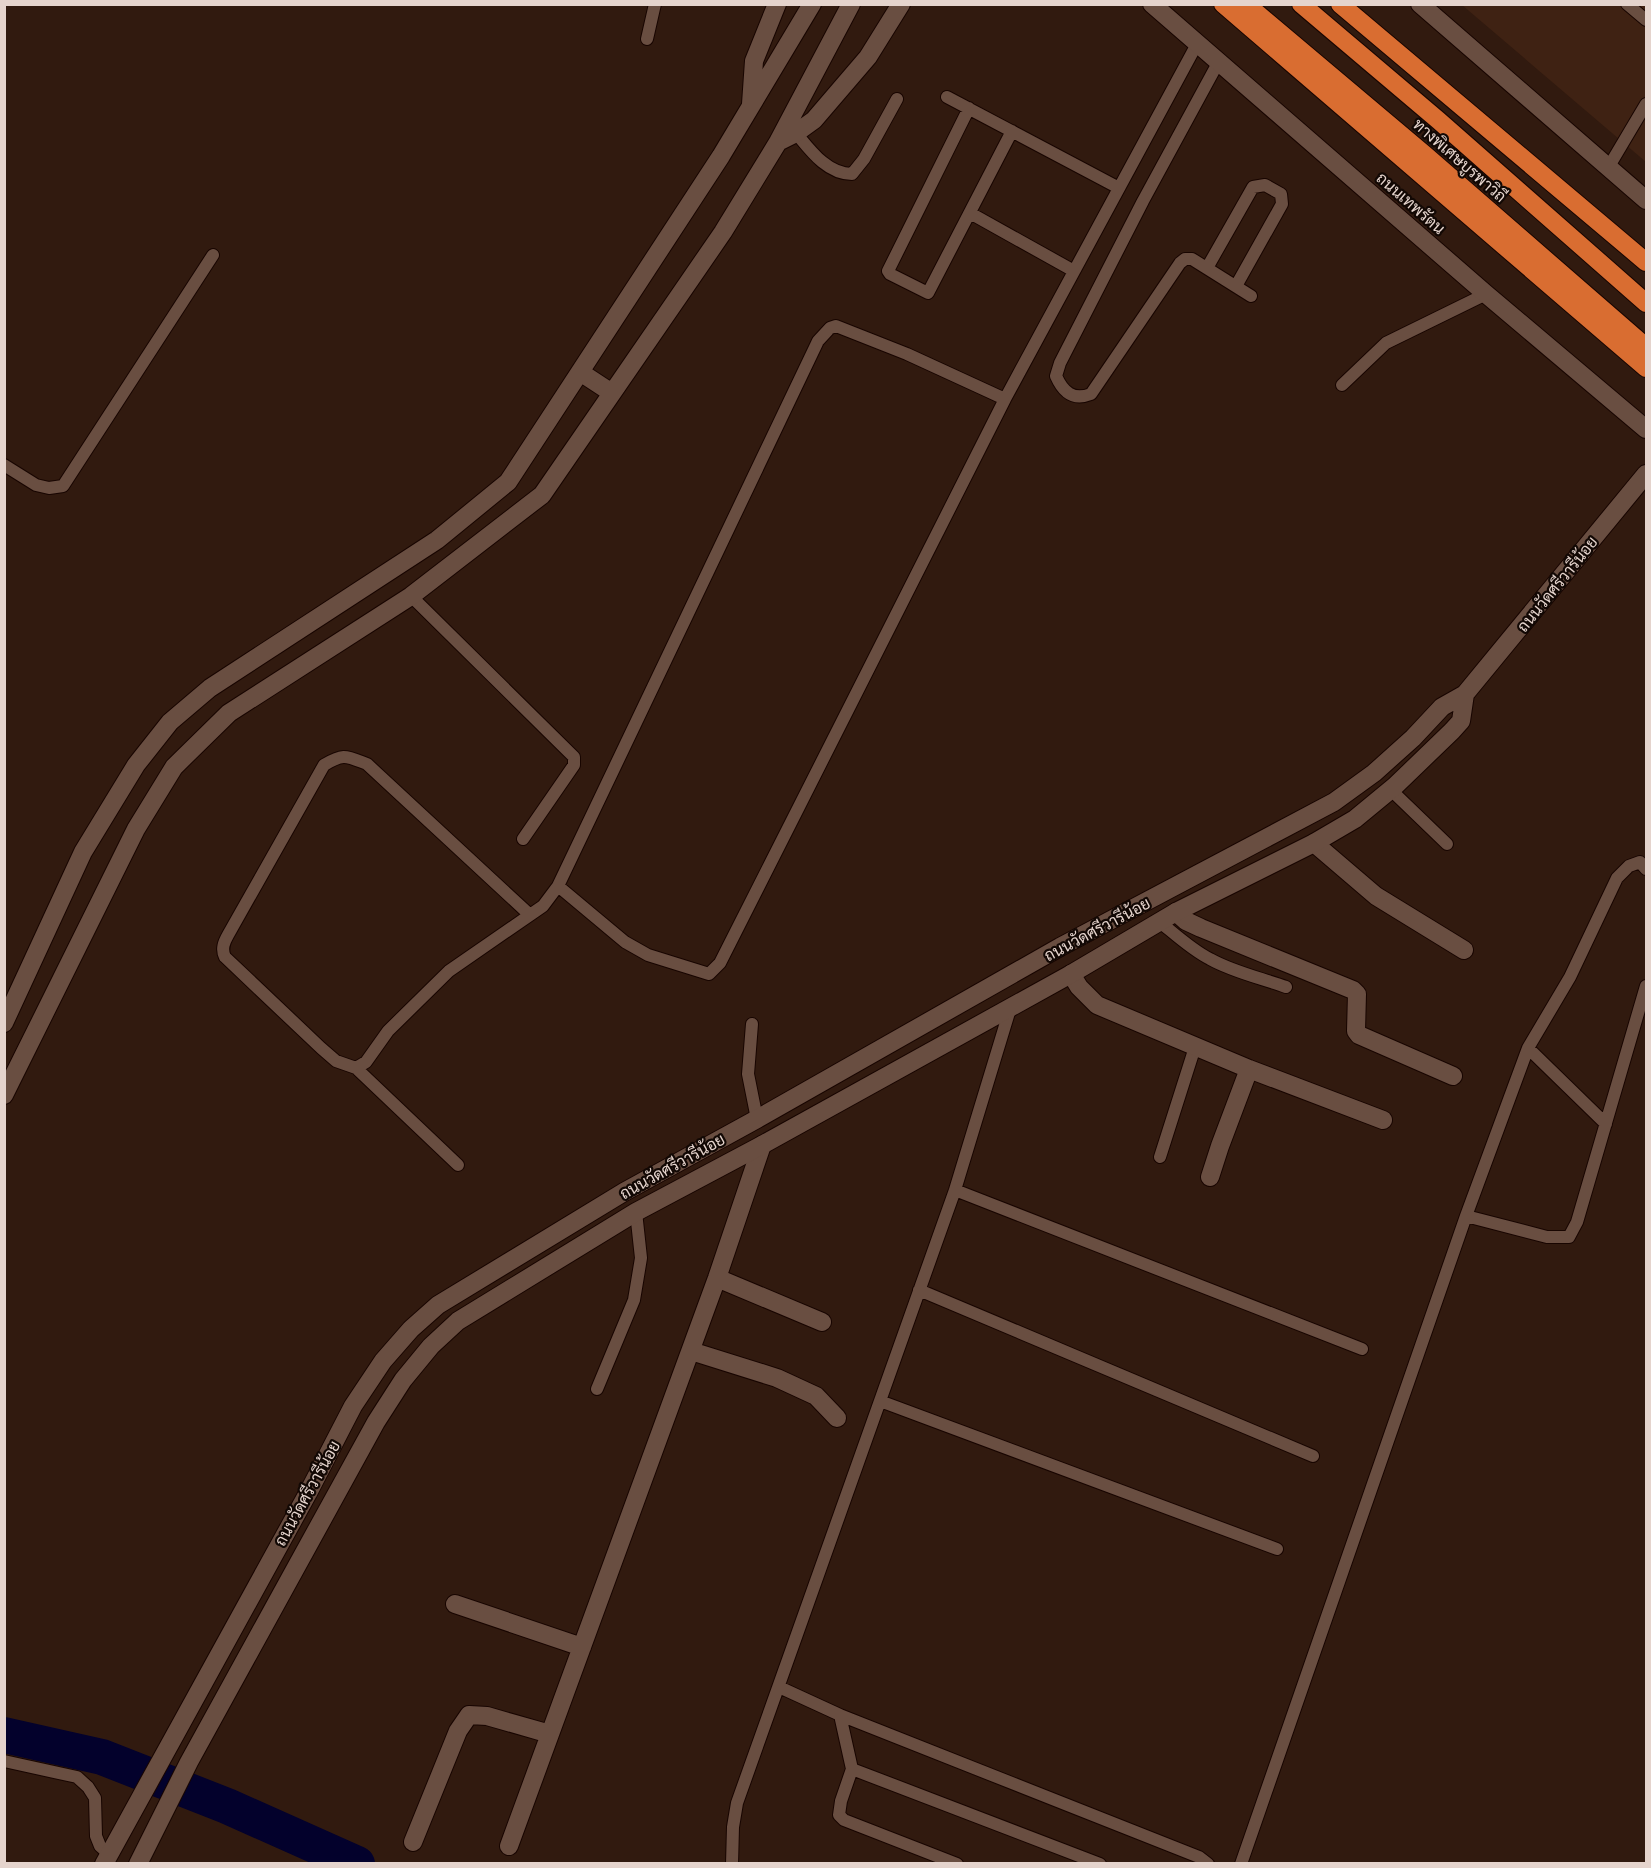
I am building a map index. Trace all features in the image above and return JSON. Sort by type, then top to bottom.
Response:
[{"type":"highway","name":"ถนนเทพรัตน","points":[[1223,4],[1647,368]]},
{"type":"highway","name":"ทางพิเศษบูรพาวิถี","points":[[1246,4],[1647,347]]},
{"type":"highway","name":"ทางพิเศษบูรพาวิถี","points":[[1301,4],[1438,120],[1647,303]]},
{"type":"highway","points":[[1340,4],[1647,262]]},
{"type":"street","points":[[751,106],[754,61],[777,4]]},
{"type":"street","points":[[4,1023],[83,852],[136,765],[170,722],[210,688],[437,540],[508,482],[721,156],[812,4]]},
{"type":"street","points":[[4,1095],[135,829],[174,767],[229,713],[411,596],[542,495],[723,232],[778,142],[851,4]]},
{"type":"street","points":[[778,142],[814,120],[868,57],[901,4]]},
{"type":"street","name":"ถนนเทพรัตน","points":[[1152,4],[1486,294],[1647,429]]},
{"type":"street","points":[[1420,4],[1647,200]]},
{"type":"street","points":[[580,372],[612,393]]},
{"type":"street","name":"ถนนวัดศรีวารีน้อย","points":[[106,1859],[353,1407],[383,1361],[411,1329],[447,1299],[624,1192],[758,1119],[1060,947],[1334,802],[1374,773],[1413,738],[1442,707],[1465,694],[1647,474]]},
{"type":"street","name":"ถนนวัดศรีวารีน้อย","points":[[138,1863],[189,1762],[376,1422],[403,1380],[431,1346],[458,1320],[636,1212],[1071,974],[1176,912],[1314,843],[1355,819],[1391,790],[1461,720],[1465,694]]},
{"type":"street","points":[[1314,843],[1376,896],[1464,950]]},
{"type":"street","points":[[1176,912],[1186,921],[1201,928],[1353,990],[1357,994],[1356,1031],[1359,1035],[1453,1076]]},
{"type":"street","points":[[1071,974],[1079,987],[1097,1005],[1249,1069],[1383,1120]]},
{"type":"street","points":[[1210,1177],[1249,1069]]},
{"type":"street","points":[[509,1846],[691,1351],[762,1145]]},
{"type":"street","points":[[717,1278],[822,1322]]},
{"type":"street","points":[[691,1351],[777,1378],[816,1396],[837,1418]]},
{"type":"street","points":[[455,1604],[582,1647]]},
{"type":"street","points":[[413,1842],[458,1731],[469,1715],[487,1716],[550,1734]]},
{"type":"lane","points":[[647,39],[655,4]]},
{"type":"lane","points":[[1627,4],[1647,20]]},
{"type":"lane","points":[[558,886],[625,942],[648,955],[709,974],[714,971],[1005,399],[1197,44]]},
{"type":"lane","points":[[1218,63],[1143,201],[1060,363],[1056,376],[1060,385],[1076,397],[1091,394],[1180,263],[1185,259],[1192,258],[1251,296]]},
{"type":"lane","points":[[947,97],[1119,188]]},
{"type":"lane","points":[[796,133],[824,164],[842,174],[852,174],[864,159],[897,99]]},
{"type":"lane","points":[[1608,168],[1647,104]]},
{"type":"lane","points":[[969,108],[888,273],[928,293],[1012,131]]},
{"type":"lane","points":[[1207,268],[1253,187],[1265,185],[1281,194],[1282,204],[1236,286]]},
{"type":"lane","points":[[970,213],[1074,271]]},
{"type":"lane","points":[[4,465],[36,485],[48,488],[63,486],[213,255]]},
{"type":"lane","points":[[1342,385],[1386,342],[1486,294]]},
{"type":"lane","points":[[356,1068],[366,1062],[388,1031],[449,971],[543,906],[558,886],[809,358],[822,336],[830,328],[836,326],[908,354],[1005,399]]},
{"type":"lane","points":[[411,596],[574,757],[574,765],[523,839]]},
{"type":"lane","points":[[458,1165],[356,1068],[336,1061],[225,957],[222,952],[224,943],[324,765],[339,756],[351,757],[368,764],[530,915]]},
{"type":"lane","points":[[1391,790],[1447,844]]},
{"type":"lane","points":[[1241,1863],[1466,1216],[1528,1048],[1570,976],[1617,878],[1629,866],[1640,862],[1647,869]]},
{"type":"lane","points":[[1160,922],[1210,959],[1286,987]]},
{"type":"lane","points":[[1466,1216],[1547,1238],[1569,1237],[1577,1222],[1647,986]]},
{"type":"lane","points":[[732,1863],[732,1827],[737,1803],[955,1190],[1011,1006]]},
{"type":"lane","points":[[753,1024],[748,1074],[758,1119]]},
{"type":"lane","points":[[1160,1157],[1195,1047]]},
{"type":"lane","points":[[1528,1048],[1606,1124]]},
{"type":"lane","points":[[955,1190],[1362,1349]]},
{"type":"lane","points":[[597,1389],[634,1300],[641,1258],[636,1212]]},
{"type":"lane","points":[[919,1290],[1313,1456]]},
{"type":"lane","points":[[880,1401],[1277,1549]]},
{"type":"lane","points":[[779,1687],[840,1715],[1199,1857],[1208,1863]]},
{"type":"lane","points":[[840,1715],[852,1769],[839,1815],[844,1820],[957,1863]]},
{"type":"lane","points":[[4,1761],[77,1777],[88,1787],[95,1798],[96,1836],[106,1859]]},
{"type":"lane","points":[[852,1769],[1100,1863]]},
{"type":"shaded area","points":[[1462,5],[1646,5],[1646,162]]},
{"type":"waterway","points":[[4,1735],[102,1757],[227,1806],[357,1864]]}]
